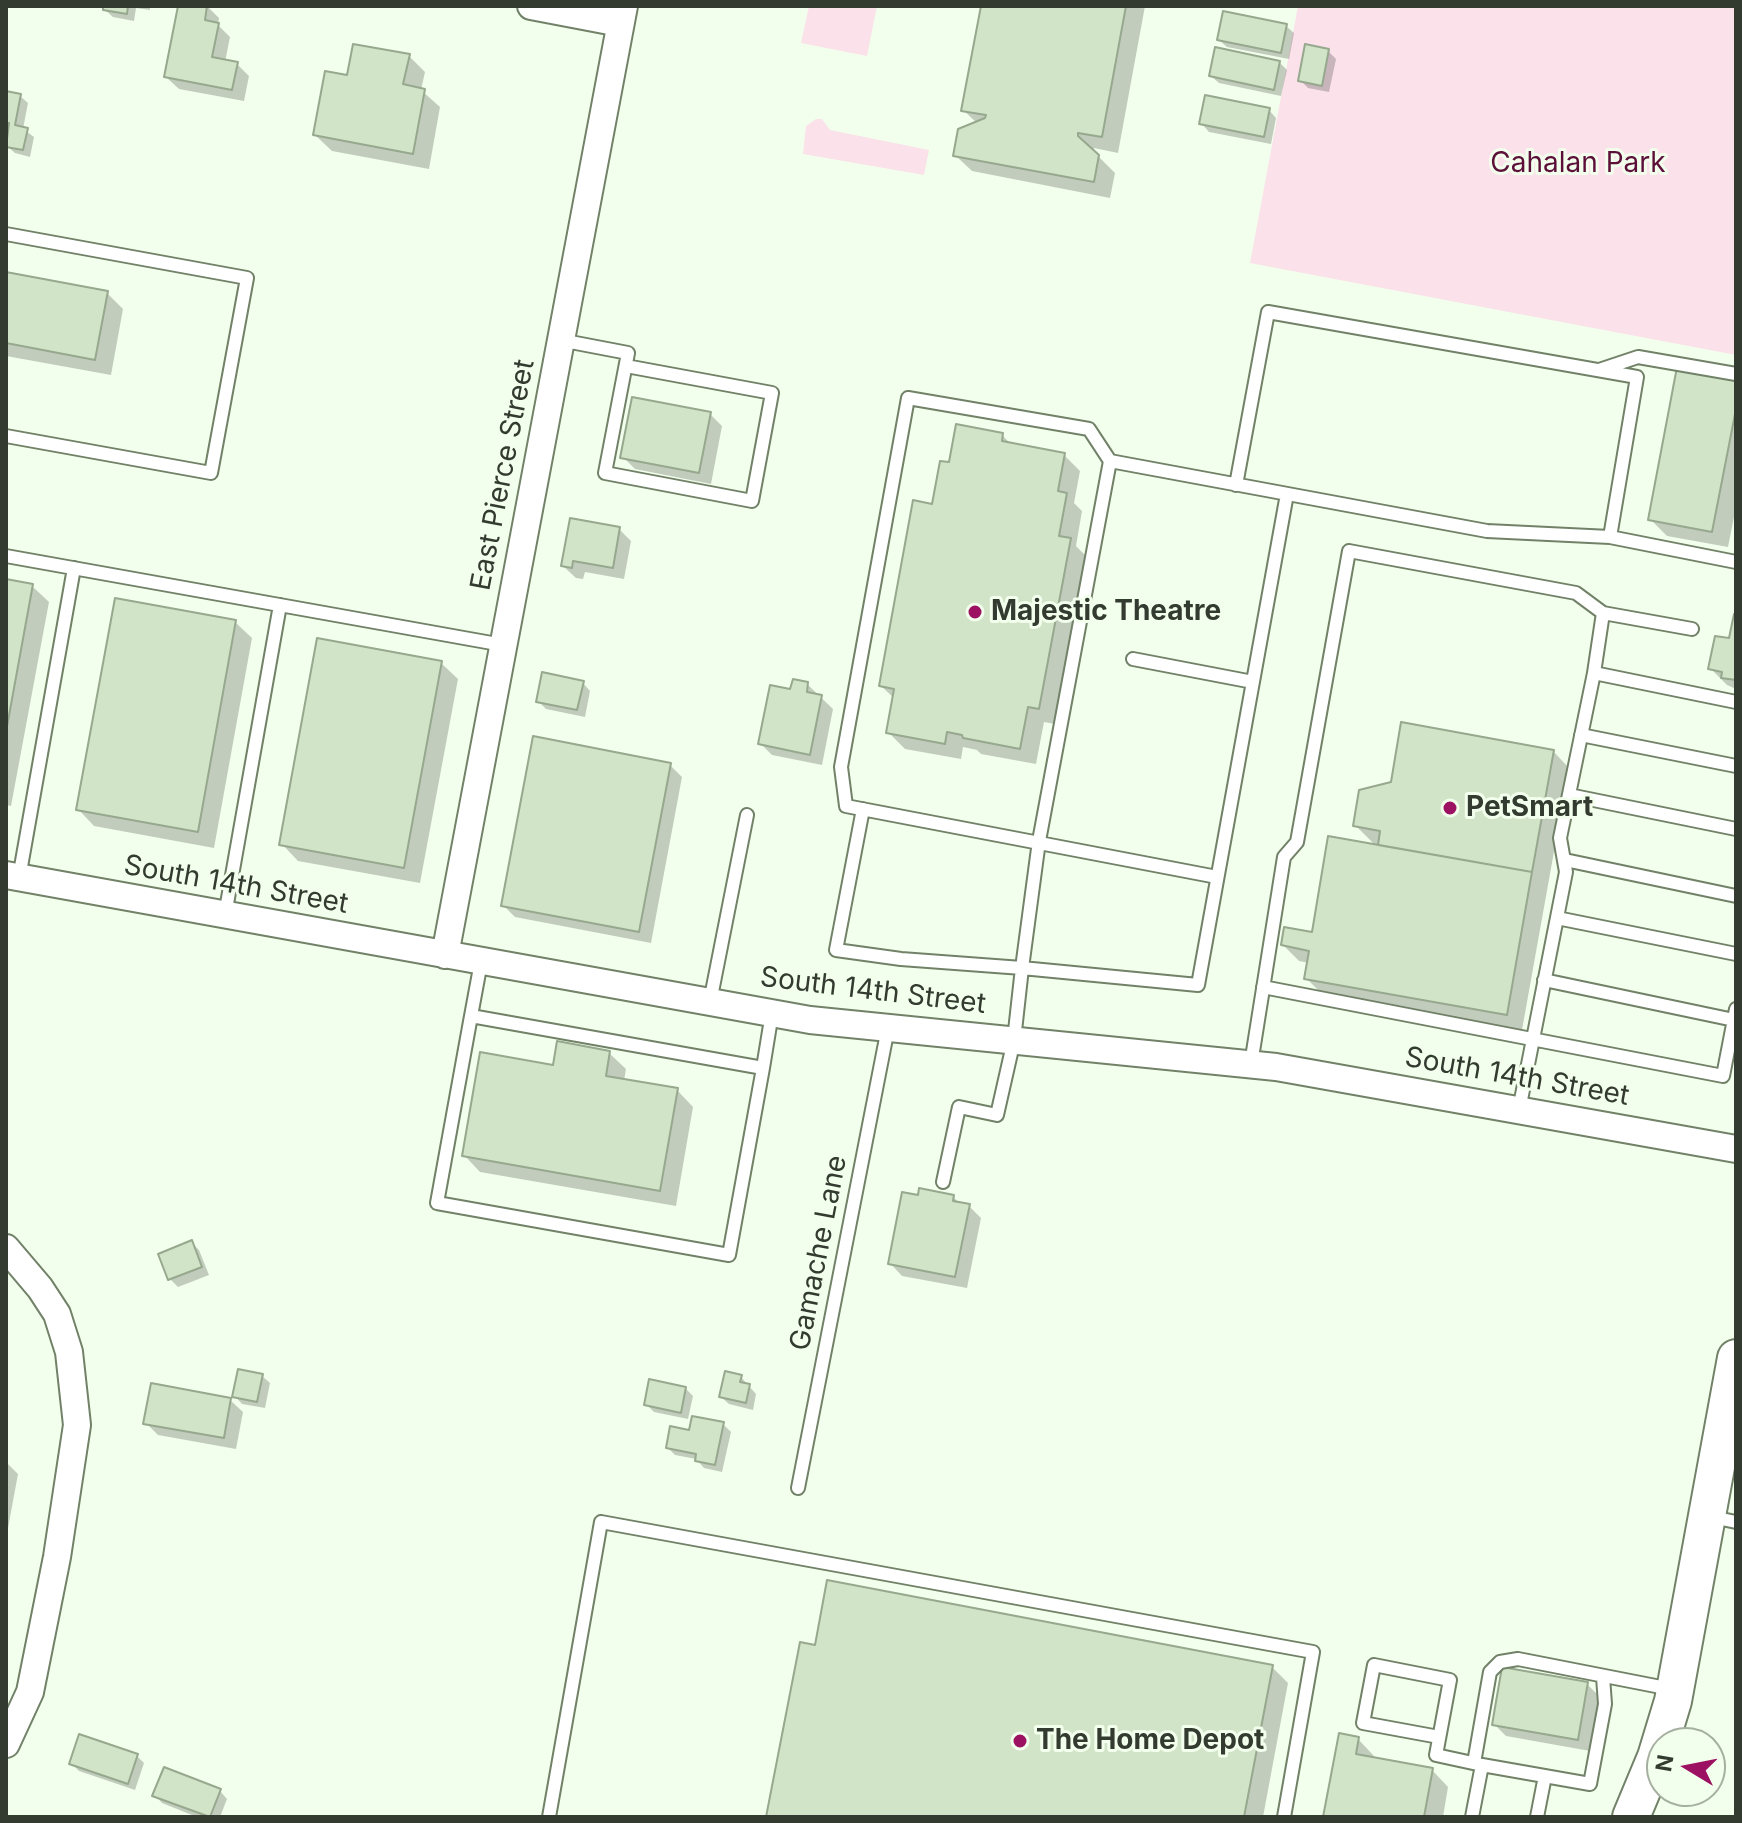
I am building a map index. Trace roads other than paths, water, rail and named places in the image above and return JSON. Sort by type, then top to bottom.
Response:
[{"type":"street","points":[[531,6],[622,14]]},
{"type":"street","name":"East Pierce Street","points":[[445,955],[622,14]]},
{"type":"street","name":"South 14th Street","points":[[12,876],[772,1013],[888,1028],[1251,1064],[1736,1149]]},
{"type":"street","points":[[6,1248],[40,1288],[57,1314],[69,1352],[77,1425],[57,1557],[30,1692],[6,1744]]},
{"type":"street","points":[[1631,1817],[1656,1757],[1721,1519],[1736,1358]]},
{"type":"lane","points":[[6,234],[247,278],[211,473],[6,436]]},
{"type":"lane","points":[[1236,485],[1268,312],[1637,377],[1610,537]]},
{"type":"lane","points":[[560,340],[628,353],[605,473],[752,501],[772,393],[626,366]]},
{"type":"lane","points":[[1597,370],[1638,357],[1736,374]]},
{"type":"lane","points":[[943,1182],[959,1107],[997,1115],[1014,1040],[1039,841],[1110,461],[1089,429],[908,398],[841,767],[846,806],[1039,841],[1217,877]]},
{"type":"lane","points":[[1110,461],[1487,531],[1610,537],[1736,562]]},
{"type":"lane","points":[[863,809],[836,950],[901,959],[1198,985],[1287,494]]},
{"type":"lane","points":[[1251,1064],[1284,857],[1297,842],[1349,551],[1576,593],[1603,613],[1692,629]]},
{"type":"lane","points":[[6,556],[503,645]]},
{"type":"lane","points":[[12,876],[74,568]]},
{"type":"lane","points":[[225,915],[280,605]]},
{"type":"lane","points":[[1519,1110],[1566,872],[1560,838],[1594,673],[1603,613]]},
{"type":"lane","points":[[1133,659],[1253,682]]},
{"type":"lane","points":[[1594,673],[1736,702]]},
{"type":"lane","points":[[1581,735],[1736,766]]},
{"type":"lane","points":[[1569,795],[1736,829]]},
{"type":"lane","points":[[710,1002],[747,815]]},
{"type":"lane","points":[[1565,860],[1736,896]]},
{"type":"lane","points":[[1557,918],[1736,954]]},
{"type":"lane","points":[[481,962],[437,1203],[729,1255],[772,1013]]},
{"type":"lane","points":[[1263,987],[1723,1076],[1735,1014],[1544,980]]},
{"type":"lane","points":[[471,1016],[763,1068]]},
{"type":"lane","name":"Gamache Lane","points":[[798,1488],[888,1028]]},
{"type":"lane","points":[[549,1817],[601,1522],[1313,1652],[1284,1817]]},
{"type":"lane","points":[[1472,1817],[1490,1672],[1500,1662],[1518,1659],[1675,1690]]},
{"type":"lane","points":[[1439,1737],[1363,1723],[1374,1665],[1450,1680],[1436,1755],[1590,1784],[1605,1704],[1603,1677]]},
{"type":"lane","points":[[1537,1817],[1545,1776]]},
{"type":"place","name":"Majestic Theatre","points":[[975,612]]},
{"type":"place","name":"PetSmart","points":[[1450,808]]},
{"type":"place","name":"The Home Depot","points":[[1020,1741]]},
{"type":"park label","name":"Cahalan Park","points":[[1578,164]]}]
